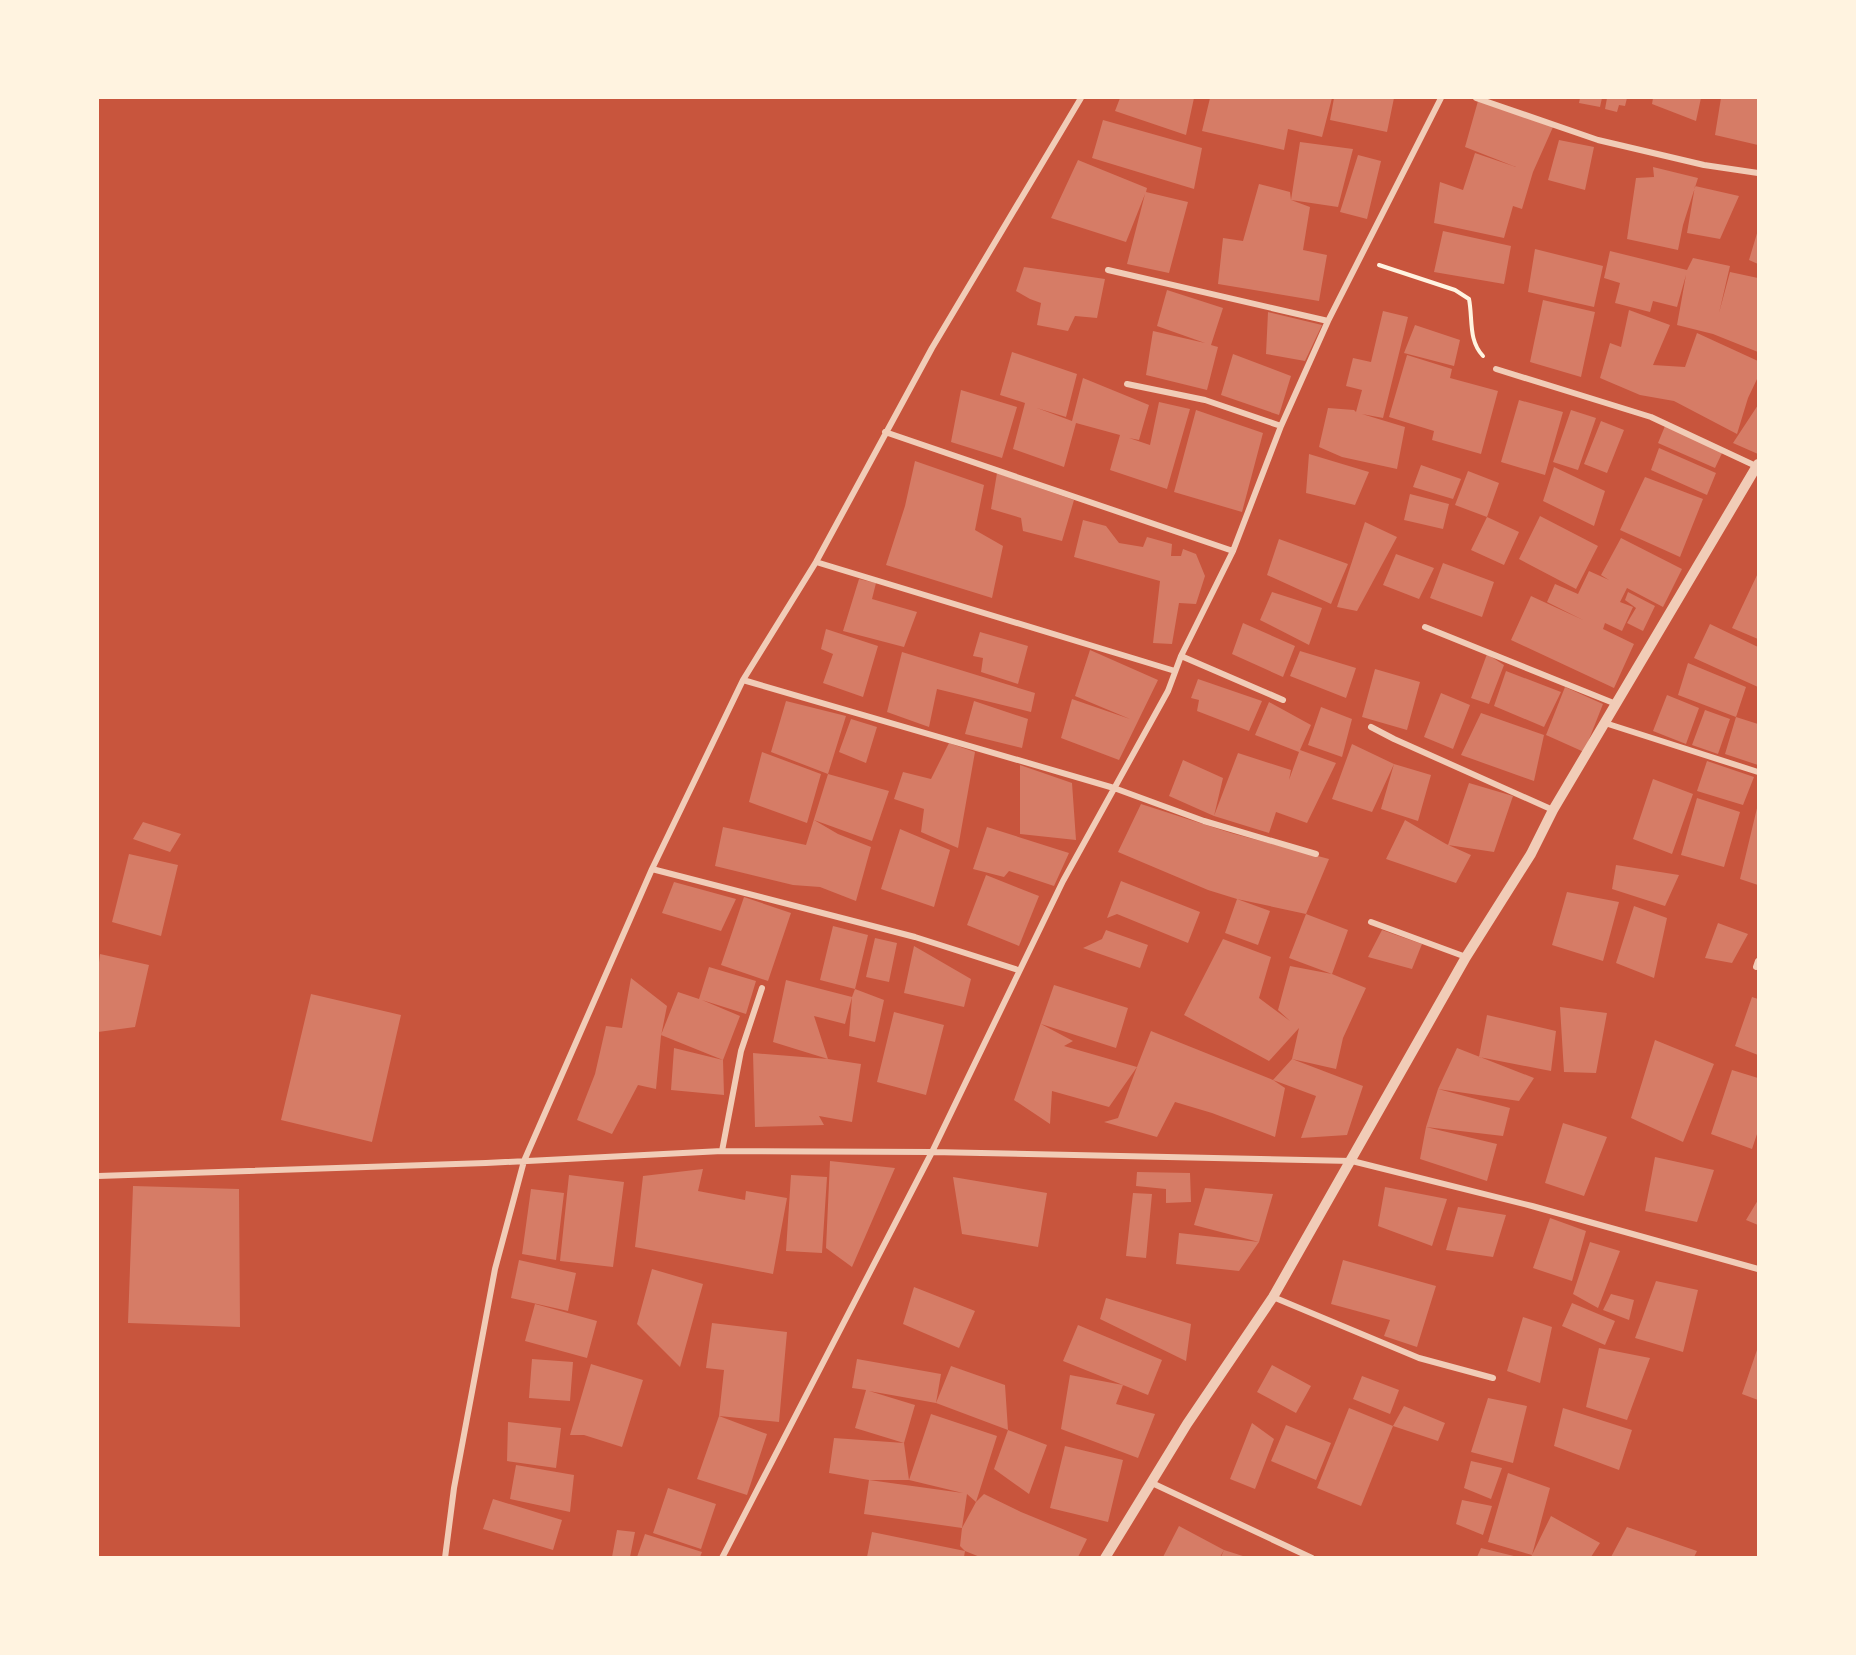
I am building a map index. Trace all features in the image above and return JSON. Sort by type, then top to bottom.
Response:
[{"type":"street","points":[[445,1557],[454,1488],[495,1269],[524,1161],[652,869],[743,680],[816,562],[932,348],[1081,98]]},
{"type":"street","points":[[722,1557],[932,1152],[1018,970],[1168,691],[1181,656],[1233,551],[1281,426],[1328,321],[1441,98]]},
{"type":"street","points":[[1476,98],[1598,140],[1704,165],[1758,173]]},
{"type":"street","points":[[1108,270],[1328,321]]},
{"type":"street","points":[[1105,1557],[1187,1424],[1273,1298],[1466,957],[1531,854],[1553,810],[1758,466],[1651,417],[1496,369]]},
{"type":"street","points":[[1127,384],[1205,400],[1281,426]]},
{"type":"street","points":[[885,432],[1233,551]]},
{"type":"street","points":[[816,562],[1175,671]]},
{"type":"street","points":[[1425,627],[1617,704]]},
{"type":"street","points":[[1181,656],[1283,700]]},
{"type":"street","points":[[743,680],[1114,788],[1204,821],[1316,854]]},
{"type":"street","points":[[1605,723],[1758,772]]},
{"type":"street","points":[[1371,727],[1553,810]]},
{"type":"street","points":[[652,869],[915,937],[1018,970]]},
{"type":"street","points":[[1371,922],[1466,957]]},
{"type":"street","points":[[723,1151],[741,1051],[762,988]]},
{"type":"street","points":[[98,1176],[524,1161],[723,1151],[932,1152],[1352,1161],[1532,1206],[1758,1269]]},
{"type":"street","points":[[1273,1298],[1419,1358],[1493,1378]]},
{"type":"street","points":[[1152,1483],[1312,1557]]},
{"type":"path","points":[[1360,258],[1455,290],[1469,299],[1473,316],[1471,334],[1475,347],[1496,369]]},
{"type":"building","points":[[1120,98],[1194,98],[1186,135],[1115,111]]},
{"type":"building","points":[[1210,98],[1332,98],[1322,137],[1288,129],[1284,150],[1202,131]]},
{"type":"building","points":[[1334,98],[1394,98],[1387,132],[1330,120]]},
{"type":"building","points":[[1580,98],[1602,98],[1600,107],[1579,103]]},
{"type":"building","points":[[1607,98],[1627,98],[1625,106],[1619,105],[1617,112],[1605,109]]},
{"type":"building","points":[[1653,98],[1701,98],[1696,121],[1652,104]]},
{"type":"building","points":[[1721,98],[1758,98],[1758,145],[1715,135]]},
{"type":"building","points":[[1478,101],[1553,127],[1533,172],[1522,209],[1513,206],[1504,238],[1434,223],[1440,182],[1463,190],[1475,153],[1516,167],[1465,147]]},
{"type":"building","points":[[1103,120],[1202,148],[1194,189],[1092,158]]},
{"type":"building","points":[[1559,140],[1594,147],[1585,190],[1548,180]]},
{"type":"building","points":[[1300,142],[1353,149],[1338,207],[1291,200]]},
{"type":"building","points":[[1358,155],[1381,161],[1367,219],[1340,212]]},
{"type":"building","points":[[1078,160],[1147,188],[1146,192],[1188,202],[1169,273],[1127,264],[1145,194],[1126,242],[1051,218]]},
{"type":"building","points":[[1653,167],[1698,178],[1683,225],[1678,250],[1627,239],[1636,178],[1654,177]]},
{"type":"building","points":[[1259,184],[1290,192],[1291,200],[1310,207],[1303,250],[1327,255],[1319,301],[1218,284],[1223,238],[1243,241]]},
{"type":"building","points":[[1695,186],[1739,196],[1720,239],[1687,233]]},
{"type":"building","points":[[1758,230],[1758,264],[1749,260]]},
{"type":"building","points":[[1443,231],[1511,246],[1504,284],[1434,272]]},
{"type":"building","points":[[1535,249],[1603,266],[1594,307],[1528,292]]},
{"type":"building","points":[[1610,251],[1687,270],[1693,258],[1730,266],[1719,313],[1730,272],[1758,278],[1758,352],[1713,334],[1677,325],[1686,275],[1677,307],[1653,301],[1650,312],[1615,303],[1620,283],[1604,278]]},
{"type":"building","points":[[1024,267],[1105,279],[1097,318],[1075,316],[1068,331],[1037,325],[1041,303],[1016,291]]},
{"type":"building","points":[[1167,290],[1223,308],[1211,345],[1218,347],[1207,390],[1146,375],[1153,331],[1205,343],[1157,326]]},
{"type":"building","points":[[1543,300],[1595,312],[1581,377],[1530,362]]},
{"type":"building","points":[[1629,310],[1670,325],[1653,365],[1685,367],[1697,333],[1758,361],[1758,377],[1748,398],[1737,434],[1674,401],[1640,395],[1600,378],[1610,343],[1621,347]]},
{"type":"building","points":[[1383,311],[1408,317],[1383,418],[1362,414],[1405,427],[1397,469],[1342,457],[1319,447],[1328,408],[1356,412],[1362,390],[1346,386],[1353,358],[1371,362]]},
{"type":"building","points":[[1268,312],[1322,325],[1305,361],[1266,354]]},
{"type":"building","points":[[1415,325],[1460,340],[1454,366],[1404,353]]},
{"type":"building","points":[[1012,352],[1077,374],[1066,417],[1037,408],[1072,421],[1083,378],[1149,405],[1139,440],[1129,438],[1150,445],[1159,402],[1190,409],[1167,489],[1110,470],[1120,435],[1076,423],[1064,467],[1013,449],[1025,403],[1000,395]]},
{"type":"building","points":[[1233,354],[1291,376],[1279,415],[1221,395]]},
{"type":"building","points":[[1407,355],[1452,369],[1450,378],[1498,391],[1481,454],[1432,440],[1434,431],[1389,417]]},
{"type":"building","points":[[961,390],[1017,407],[1002,458],[951,442]]},
{"type":"building","points":[[1519,400],[1563,412],[1545,475],[1501,462]]},
{"type":"building","points":[[1758,405],[1758,454],[1733,443]]},
{"type":"building","points":[[1196,410],[1263,433],[1242,512],[1174,492]]},
{"type":"building","points":[[1571,410],[1596,418],[1578,470],[1553,462]]},
{"type":"building","points":[[1601,421],[1624,430],[1607,473],[1584,464]]},
{"type":"building","points":[[1665,426],[1723,451],[1715,468],[1658,443]]},
{"type":"building","points":[[1659,448],[1716,473],[1707,495],[1651,470]]},
{"type":"building","points":[[1309,454],[1369,472],[1355,505],[1306,493]]},
{"type":"building","points":[[915,461],[984,485],[975,530],[1003,546],[992,598],[886,565],[905,506]]},
{"type":"building","points":[[1421,465],[1461,479],[1453,499],[1413,487]]},
{"type":"building","points":[[1554,467],[1605,491],[1594,526],[1543,501]]},
{"type":"building","points":[[1468,471],[1499,483],[1487,517],[1455,505]]},
{"type":"building","points":[[997,473],[1074,500],[1062,541],[1023,531],[1021,518],[991,509]]},
{"type":"building","points":[[1645,477],[1703,499],[1680,557],[1620,530]]},
{"type":"building","points":[[1410,494],[1449,504],[1443,529],[1404,520]]},
{"type":"building","points":[[1540,516],[1598,546],[1576,589],[1519,559]]},
{"type":"building","points":[[1487,517],[1519,532],[1504,565],[1471,550]]},
{"type":"building","points":[[1083,520],[1106,526],[1119,543],[1143,547],[1147,537],[1172,544],[1171,556],[1181,556],[1183,549],[1196,554],[1205,576],[1196,604],[1179,603],[1172,644],[1153,643],[1160,581],[1074,557]]},
{"type":"building","points":[[1365,522],[1397,537],[1357,611],[1337,607]]},
{"type":"building","points":[[1621,538],[1682,569],[1663,607],[1627,588],[1620,602],[1633,607],[1622,631],[1605,623],[1603,629],[1634,644],[1614,688],[1511,640],[1531,596],[1583,620],[1547,602],[1555,584],[1578,594],[1589,571],[1609,580],[1601,575]]},
{"type":"building","points":[[1279,539],[1348,564],[1331,604],[1267,575]]},
{"type":"building","points":[[1396,554],[1434,568],[1419,599],[1383,585]]},
{"type":"building","points":[[1443,563],[1494,582],[1482,617],[1430,598]]},
{"type":"building","points":[[1758,573],[1758,639],[1732,628]]},
{"type":"building","points":[[859,579],[876,583],[872,599],[917,612],[904,647],[843,631]]},
{"type":"building","points":[[1272,592],[1322,608],[1309,645],[1260,620]]},
{"type":"building","points":[[1628,592],[1655,606],[1643,631],[1627,623],[1636,608],[1625,600]]},
{"type":"building","points":[[1243,623],[1295,646],[1283,677],[1232,654]]},
{"type":"building","points":[[1710,624],[1758,647],[1758,687],[1694,658]]},
{"type":"building","points":[[826,629],[878,646],[863,697],[823,683],[833,654],[821,649]]},
{"type":"building","points":[[980,632],[1028,646],[1018,684],[981,672],[983,658],[973,656]]},
{"type":"building","points":[[1090,650],[1158,680],[1119,760],[1061,738],[1072,699],[1130,719],[1075,696]]},
{"type":"building","points":[[1300,651],[1356,668],[1346,698],[1290,676]]},
{"type":"building","points":[[902,652],[1035,693],[1031,712],[937,689],[929,727],[887,712]]},
{"type":"building","points":[[1487,654],[1504,665],[1489,704],[1471,698]]},
{"type":"building","points":[[1688,663],[1746,687],[1736,717],[1678,695]]},
{"type":"building","points":[[1375,669],[1420,682],[1407,730],[1362,717]]},
{"type":"building","points":[[1506,671],[1561,692],[1544,727],[1494,706]]},
{"type":"building","points":[[1198,679],[1262,701],[1249,731],[1197,711],[1199,700],[1191,698]]},
{"type":"building","points":[[1565,687],[1603,704],[1584,752],[1546,735]]},
{"type":"building","points":[[1441,693],[1470,705],[1453,749],[1424,737]]},
{"type":"building","points":[[1667,695],[1699,708],[1686,744],[1653,731]]},
{"type":"building","points":[[786,701],[846,716],[828,774],[771,752]]},
{"type":"building","points":[[974,701],[1028,719],[1022,748],[965,734]]},
{"type":"building","points":[[1269,702],[1311,725],[1300,750],[1336,763],[1307,823],[1276,812],[1269,833],[1214,816],[1238,753],[1291,770],[1289,780],[1299,752],[1255,735]]},
{"type":"building","points":[[1321,707],[1352,719],[1342,757],[1308,745]]},
{"type":"building","points":[[1705,710],[1730,719],[1718,754],[1692,745]]},
{"type":"building","points":[[1481,713],[1544,735],[1534,781],[1461,755]]},
{"type":"building","points":[[1736,717],[1758,724],[1758,765],[1725,754]]},
{"type":"building","points":[[851,719],[877,727],[866,763],[839,752]]},
{"type":"building","points":[[949,743],[975,752],[958,848],[921,832],[924,809],[894,799],[903,772],[931,779]]},
{"type":"building","points":[[1352,744],[1394,764],[1372,812],[1332,799]]},
{"type":"building","points":[[762,752],[821,774],[807,823],[749,802]]},
{"type":"building","points":[[1183,760],[1223,778],[1214,816],[1169,796]]},
{"type":"building","points":[[1707,761],[1754,777],[1743,805],[1697,791]]},
{"type":"building","points":[[1394,764],[1431,775],[1418,821],[1381,809]]},
{"type":"building","points":[[1020,765],[1072,783],[1076,840],[1020,834]]},
{"type":"building","points":[[828,774],[889,791],[872,841],[814,820],[838,834],[871,847],[856,901],[820,887],[793,885],[715,866],[723,827],[806,845]]},
{"type":"building","points":[[1653,779],[1693,794],[1672,854],[1633,839]]},
{"type":"building","points":[[1469,783],[1513,796],[1494,852],[1448,845]]},
{"type":"building","points":[[1697,798],[1740,812],[1724,867],[1681,855]]},
{"type":"building","points":[[1141,804],[1231,833],[1329,859],[1306,914],[1237,899],[1208,890],[1118,852]]},
{"type":"building","points":[[1758,804],[1758,885],[1740,879]]},
{"type":"building","points":[[1405,820],[1446,844],[1471,855],[1456,883],[1386,859]]},
{"type":"building","points":[[143,822],[181,834],[170,852],[133,839]]},
{"type":"building","points":[[987,827],[1069,853],[1054,886],[1009,871],[1004,877],[973,869]]},
{"type":"building","points":[[900,829],[950,850],[934,907],[881,889]]},
{"type":"building","points":[[129,854],[178,865],[161,936],[112,922]]},
{"type":"building","points":[[1616,865],[1679,875],[1665,906],[1612,889]]},
{"type":"building","points":[[986,875],[1039,896],[1019,946],[967,925]]},
{"type":"building","points":[[1121,881],[1200,912],[1188,943],[1117,914],[1107,918]]},
{"type":"building","points":[[674,882],[736,899],[721,931],[662,913]]},
{"type":"building","points":[[1567,892],[1619,902],[1603,961],[1552,945]]},
{"type":"building","points":[[744,897],[791,913],[768,981],[721,965]]},
{"type":"building","points":[[1237,899],[1270,911],[1258,945],[1225,933]]},
{"type":"building","points":[[1634,906],[1667,918],[1654,978],[1616,963]]},
{"type":"building","points":[[1306,914],[1348,930],[1332,974],[1289,958]]},
{"type":"building","points":[[1718,923],[1748,934],[1732,963],[1705,958]]},
{"type":"building","points":[[833,926],[868,935],[855,989],[820,980]]},
{"type":"building","points":[[1106,930],[1148,945],[1140,968],[1083,948],[1102,939]]},
{"type":"building","points":[[1382,930],[1422,944],[1412,969],[1368,957]]},
{"type":"building","points":[[875,938],[897,943],[889,982],[866,977]]},
{"type":"building","points":[[1223,939],[1271,957],[1259,998],[1290,1021],[1278,1010],[1290,966],[1332,974],[1366,988],[1343,1038],[1336,1069],[1292,1059],[1299,1028],[1269,1061],[1184,1015]]},
{"type":"building","points":[[914,946],[971,979],[964,1007],[904,993]]},
{"type":"building","points":[[100,954],[149,965],[135,1027],[98,1032]]},
{"type":"building","points":[[709,967],[756,981],[746,1014],[702,1000],[740,1016],[723,1060],[661,1035],[678,992],[699,999]]},
{"type":"building","points":[[631,978],[667,1006],[661,1036],[656,1089],[638,1085],[612,1134],[577,1120],[595,1074],[606,1026],[622,1028]]},
{"type":"building","points":[[786,980],[852,997],[845,1024],[814,1016],[828,1059],[773,1042]]},
{"type":"building","points":[[1054,985],[1128,1008],[1116,1048],[1041,1024],[1073,1041],[1064,1046],[1137,1067],[1109,1107],[1052,1091],[1050,1124],[1014,1100]]},
{"type":"building","points":[[855,989],[884,1000],[875,1042],[849,1036],[852,997]]},
{"type":"building","points":[[311,994],[401,1015],[372,1142],[281,1120]]},
{"type":"building","points":[[1752,997],[1758,999],[1758,1055],[1735,1046]]},
{"type":"building","points":[[1560,1007],[1607,1013],[1596,1073],[1564,1072]]},
{"type":"building","points":[[894,1012],[944,1025],[926,1095],[877,1082]]},
{"type":"building","points":[[1487,1015],[1556,1031],[1551,1071],[1479,1057]]},
{"type":"building","points":[[1151,1031],[1273,1080],[1285,1088],[1275,1137],[1212,1113],[1175,1102],[1157,1137],[1104,1122],[1118,1118]]},
{"type":"building","points":[[1655,1040],[1714,1064],[1683,1142],[1631,1118]]},
{"type":"building","points":[[674,1048],[723,1060],[724,1095],[671,1090]]},
{"type":"building","points":[[1457,1048],[1534,1078],[1519,1101],[1438,1089]]},
{"type":"building","points":[[753,1053],[861,1064],[852,1122],[819,1116],[824,1125],[755,1127]]},
{"type":"building","points":[[1292,1059],[1363,1086],[1347,1135],[1301,1138],[1316,1096],[1273,1080]]},
{"type":"building","points":[[1732,1070],[1758,1078],[1758,1131],[1752,1149],[1711,1134]]},
{"type":"building","points":[[1438,1089],[1510,1108],[1503,1136],[1426,1127]]},
{"type":"building","points":[[1563,1123],[1607,1137],[1584,1196],[1545,1183]]},
{"type":"building","points":[[1426,1127],[1497,1144],[1487,1181],[1420,1159]]},
{"type":"building","points":[[1655,1157],[1714,1170],[1697,1222],[1645,1211]]},
{"type":"building","points":[[830,1161],[895,1168],[852,1267],[826,1248]]},
{"type":"building","points":[[703,1169],[698,1191],[745,1200],[746,1191],[787,1198],[773,1274],[635,1247],[643,1176]]},
{"type":"building","points":[[1137,1172],[1190,1173],[1191,1202],[1166,1203],[1166,1189],[1136,1186]]},
{"type":"building","points":[[569,1175],[624,1182],[613,1267],[560,1261]]},
{"type":"building","points":[[791,1175],[827,1177],[822,1253],[786,1251]]},
{"type":"building","points":[[953,1177],[1047,1193],[1038,1247],[962,1234]]},
{"type":"building","points":[[133,1186],[239,1189],[240,1327],[128,1323]]},
{"type":"building","points":[[1385,1187],[1447,1199],[1432,1246],[1378,1226]]},
{"type":"building","points":[[1205,1188],[1273,1194],[1259,1242],[1194,1225]]},
{"type":"building","points":[[531,1189],[564,1193],[556,1260],[522,1254]]},
{"type":"building","points":[[1133,1193],[1152,1194],[1146,1258],[1126,1256]]},
{"type":"building","points":[[1758,1200],[1758,1225],[1746,1220]]},
{"type":"building","points":[[1458,1207],[1506,1215],[1493,1257],[1446,1250]]},
{"type":"building","points":[[1550,1218],[1586,1231],[1572,1281],[1533,1268]]},
{"type":"building","points":[[1179,1233],[1259,1242],[1239,1271],[1176,1264]]},
{"type":"building","points":[[1590,1242],[1620,1251],[1598,1308],[1573,1294]]},
{"type":"building","points":[[519,1260],[576,1273],[568,1311],[511,1298]]},
{"type":"building","points":[[1343,1260],[1436,1286],[1417,1347],[1384,1336],[1390,1320],[1331,1304]]},
{"type":"building","points":[[652,1269],[703,1284],[680,1367],[637,1324]]},
{"type":"building","points":[[1656,1281],[1698,1290],[1683,1352],[1635,1338]]},
{"type":"building","points":[[914,1287],[975,1311],[959,1348],[903,1324]]},
{"type":"building","points":[[1611,1294],[1634,1300],[1629,1320],[1603,1310]]},
{"type":"building","points":[[1106,1298],[1191,1324],[1186,1361],[1100,1319]]},
{"type":"building","points":[[1572,1303],[1615,1321],[1605,1345],[1562,1326]]},
{"type":"building","points":[[535,1304],[597,1321],[587,1358],[525,1341]]},
{"type":"building","points":[[1523,1317],[1552,1327],[1540,1383],[1507,1371]]},
{"type":"building","points":[[712,1323],[787,1332],[779,1422],[719,1416],[724,1370],[706,1368]]},
{"type":"building","points":[[1078,1325],[1162,1360],[1148,1395],[1063,1361]]},
{"type":"building","points":[[1758,1347],[1758,1400],[1742,1394]]},
{"type":"building","points":[[1599,1348],[1650,1358],[1627,1420],[1586,1407]]},
{"type":"building","points":[[532,1359],[573,1362],[570,1401],[529,1398]]},
{"type":"building","points":[[857,1359],[941,1374],[936,1403],[869,1391],[915,1405],[904,1443],[855,1428],[866,1390],[852,1388]]},
{"type":"building","points":[[591,1364],[643,1380],[622,1447],[584,1435],[570,1435]]},
{"type":"building","points":[[1272,1365],[1311,1386],[1296,1413],[1257,1392]]},
{"type":"building","points":[[951,1366],[1005,1385],[1008,1430],[936,1403]]},
{"type":"building","points":[[1070,1375],[1123,1385],[1116,1404],[1155,1414],[1138,1458],[1061,1429]]},
{"type":"building","points":[[1362,1376],[1399,1390],[1390,1414],[1353,1399]]},
{"type":"building","points":[[1488,1398],[1527,1406],[1513,1463],[1471,1452]]},
{"type":"building","points":[[1404,1406],[1445,1423],[1438,1441],[1393,1426]]},
{"type":"building","points":[[1349,1408],[1393,1426],[1361,1506],[1317,1488]]},
{"type":"building","points":[[1563,1408],[1632,1430],[1619,1470],[1554,1446]]},
{"type":"building","points":[[931,1414],[997,1436],[976,1502],[967,1494],[962,1528],[864,1514],[869,1480],[963,1493],[909,1480]]},
{"type":"building","points":[[719,1416],[767,1434],[747,1495],[697,1479]]},
{"type":"building","points":[[508,1422],[561,1428],[556,1468],[507,1461]]},
{"type":"building","points":[[1252,1423],[1274,1439],[1255,1489],[1230,1479]]},
{"type":"building","points":[[1286,1425],[1331,1443],[1316,1480],[1271,1461]]},
{"type":"building","points":[[1008,1430],[1047,1445],[1029,1494],[994,1469]]},
{"type":"building","points":[[834,1438],[904,1443],[909,1480],[869,1480],[829,1473]]},
{"type":"building","points":[[1065,1446],[1123,1460],[1108,1522],[1050,1508]]},
{"type":"building","points":[[1471,1461],[1502,1468],[1491,1499],[1464,1488]]},
{"type":"building","points":[[516,1465],[574,1475],[570,1512],[510,1499]]},
{"type":"building","points":[[1508,1473],[1550,1488],[1532,1555],[1488,1542]]},
{"type":"building","points":[[668,1488],[716,1504],[701,1549],[653,1533]]},
{"type":"building","points":[[984,1494],[1087,1539],[1078,1557],[980,1557],[965,1551],[960,1546],[962,1528],[976,1502]]},
{"type":"building","points":[[493,1499],[562,1520],[553,1550],[483,1529]]},
{"type":"building","points":[[1462,1500],[1492,1506],[1483,1535],[1456,1524]]},
{"type":"building","points":[[1551,1516],[1600,1543],[1591,1557],[1531,1557]]},
{"type":"building","points":[[1179,1526],[1224,1550],[1220,1557],[1163,1557]]},
{"type":"building","points":[[1627,1527],[1697,1551],[1694,1557],[1611,1557]]},
{"type":"building","points":[[617,1530],[635,1532],[630,1557],[612,1557]]},
{"type":"building","points":[[872,1532],[965,1551],[964,1557],[867,1557]]},
{"type":"building","points":[[645,1534],[702,1552],[700,1557],[637,1557]]},
{"type":"building","points":[[1481,1548],[1518,1557],[1477,1557]]},
{"type":"building","points":[[1224,1550],[1246,1557],[1221,1557]]}]
